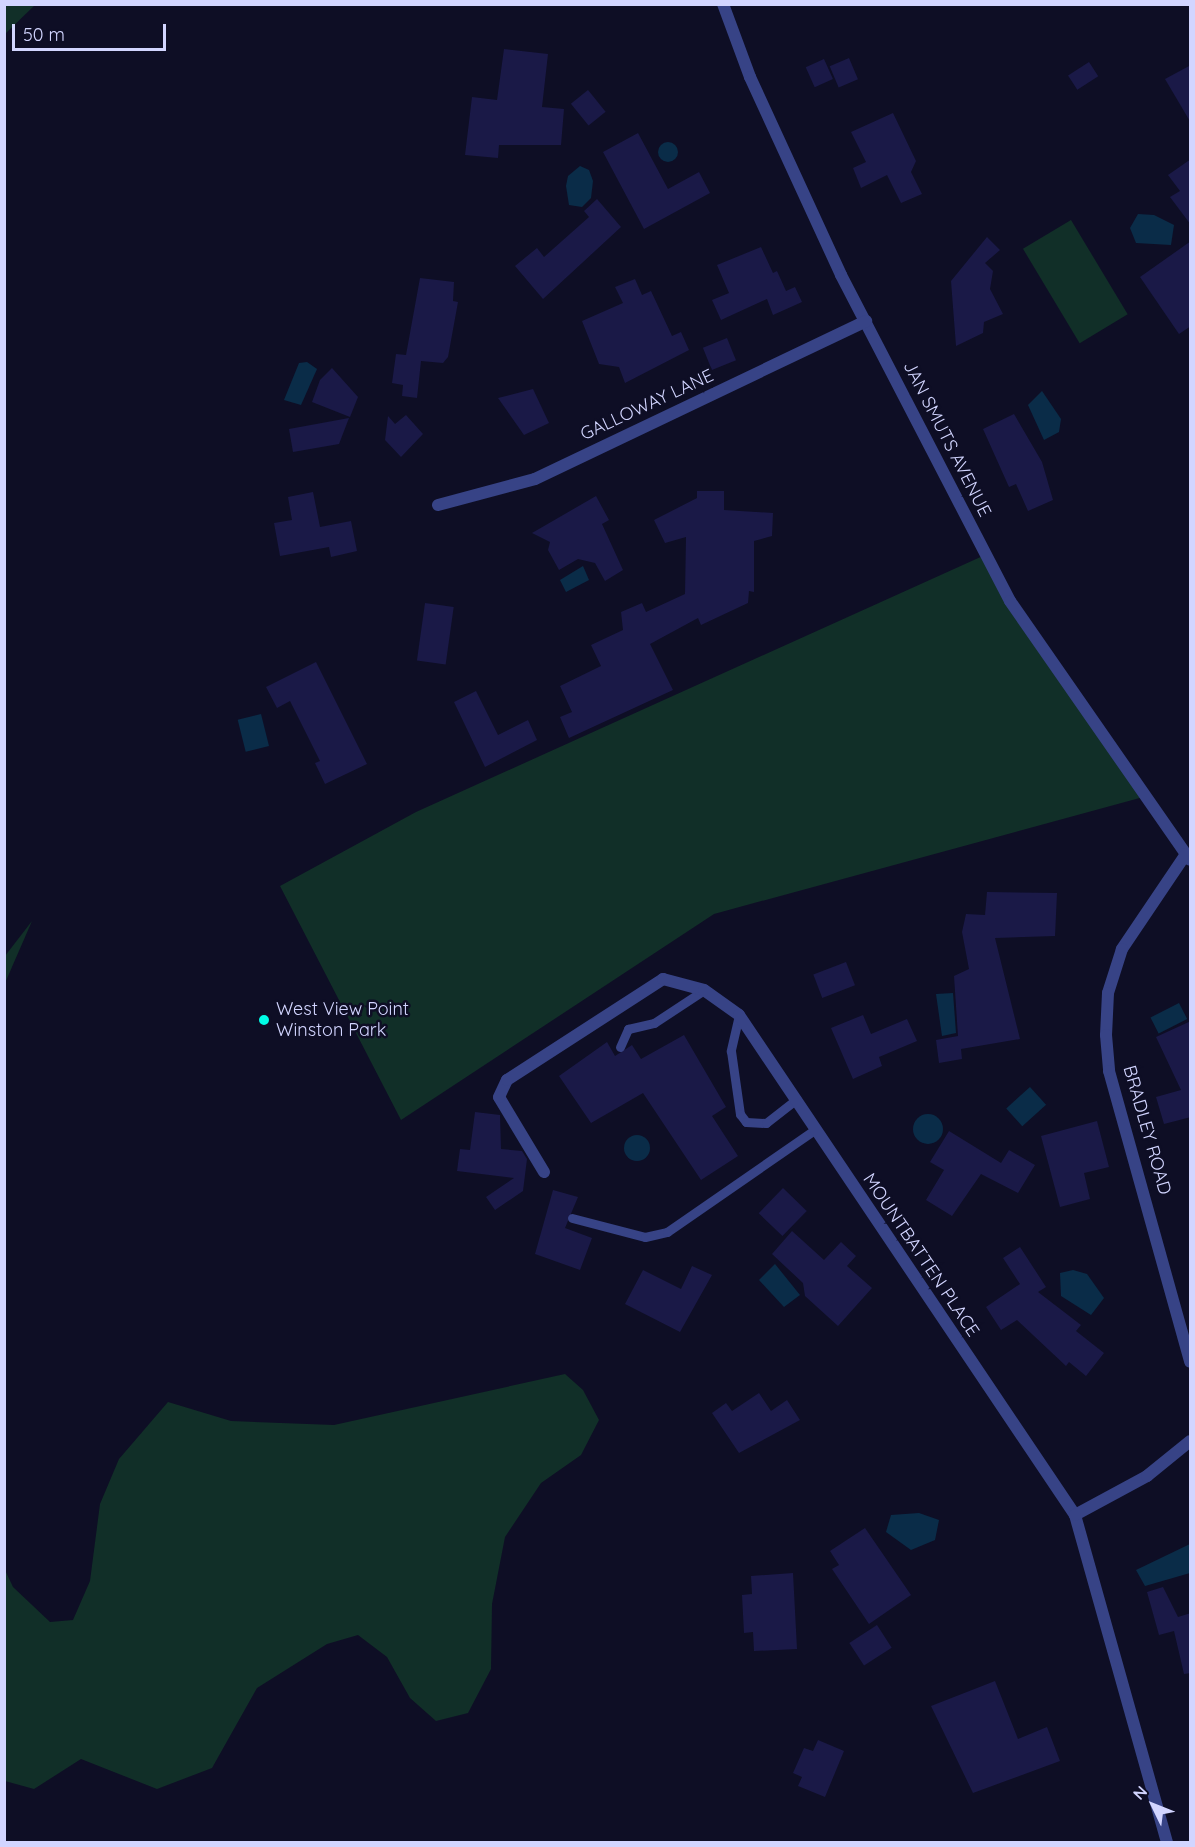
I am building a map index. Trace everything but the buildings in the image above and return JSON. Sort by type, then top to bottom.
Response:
[{"type":"street","name":"JAN SMUTS AVENUE","points":[[723,4],[750,77],[866,321],[1010,601],[1188,857]]},
{"type":"street","name":"GALLOWAY LANE","points":[[438,505],[535,479],[866,321]]},
{"type":"street","name":"BRADLEY ROAD","points":[[1188,857],[1122,948],[1108,993],[1106,1035],[1109,1071],[1191,1362]]},
{"type":"street","points":[[544,1172],[499,1097],[507,1080],[663,980],[704,990]]},
{"type":"street","name":"MOUNTBATTEN PLACE","points":[[704,990],[739,1015],[1075,1515],[1167,1842]]},
{"type":"street","points":[[1075,1515],[1147,1476],[1191,1441]]},
{"type":"lane","points":[[620,1047],[628,1029],[654,1023],[704,990]]},
{"type":"lane","points":[[739,1015],[731,1051],[740,1114],[746,1122],[766,1123],[797,1099]]},
{"type":"lane","points":[[572,1218],[645,1237],[668,1232],[816,1129]]},
{"type":"green space","points":[[5,4],[34,4],[35,5],[5,34]]},
{"type":"green space","points":[[1071,220],[1128,314],[1080,343],[1023,249]]},
{"type":"green space","points":[[985,555],[1147,796],[714,914],[401,1120],[280,886],[416,812]]},
{"type":"green space","points":[[32,921],[5,983],[5,956]]},
{"type":"green space","points":[[565,1374],[583,1390],[599,1420],[581,1455],[541,1483],[505,1537],[492,1604],[491,1669],[468,1713],[436,1721],[410,1698],[387,1657],[358,1635],[327,1644],[257,1688],[212,1768],[157,1789],[81,1759],[34,1789],[5,1781],[5,1570],[13,1587],[50,1622],[73,1620],[90,1581],[100,1504],[119,1459],[168,1402],[231,1421],[334,1425]]},
{"type":"water","points":[[668,142],[675,145],[678,152],[675,159],[668,162],[661,159],[658,152],[661,145]]},
{"type":"water","points":[[580,166],[589,170],[593,181],[591,198],[582,207],[569,205],[566,186],[568,176]]},
{"type":"water","points":[[1138,214],[1154,215],[1174,225],[1171,245],[1136,243],[1130,228]]},
{"type":"water","points":[[307,362],[317,369],[301,405],[284,400],[299,363]]},
{"type":"water","points":[[1042,391],[1061,419],[1059,432],[1044,440],[1028,405]]},
{"type":"water","points":[[583,566],[589,580],[566,592],[560,580]]},
{"type":"water","points":[[261,714],[269,746],[246,752],[238,720]]},
{"type":"water","points":[[953,993],[956,1033],[942,1036],[936,994]]},
{"type":"water","points":[[1179,1003],[1187,1019],[1159,1034],[1150,1018]]},
{"type":"water","points":[[1030,1087],[1046,1105],[1022,1126],[1006,1108]]},
{"type":"water","points":[[928,1114],[939,1118],[943,1129],[939,1140],[928,1144],[917,1140],[913,1129],[917,1118]]},
{"type":"water","points":[[637,1135],[646,1139],[650,1148],[646,1157],[637,1161],[628,1157],[624,1148],[628,1139]]},
{"type":"water","points":[[775,1264],[800,1295],[784,1307],[759,1280]]},
{"type":"water","points":[[1073,1270],[1087,1274],[1104,1298],[1091,1315],[1061,1296],[1060,1273]]},
{"type":"water","points":[[919,1513],[939,1520],[935,1540],[911,1550],[886,1532],[891,1515]]},
{"type":"water","points":[[1190,1544],[1190,1573],[1145,1586],[1136,1570]]},
{"type":"place","name":"West View Point Winston Park","points":[[264,1020]]}]
